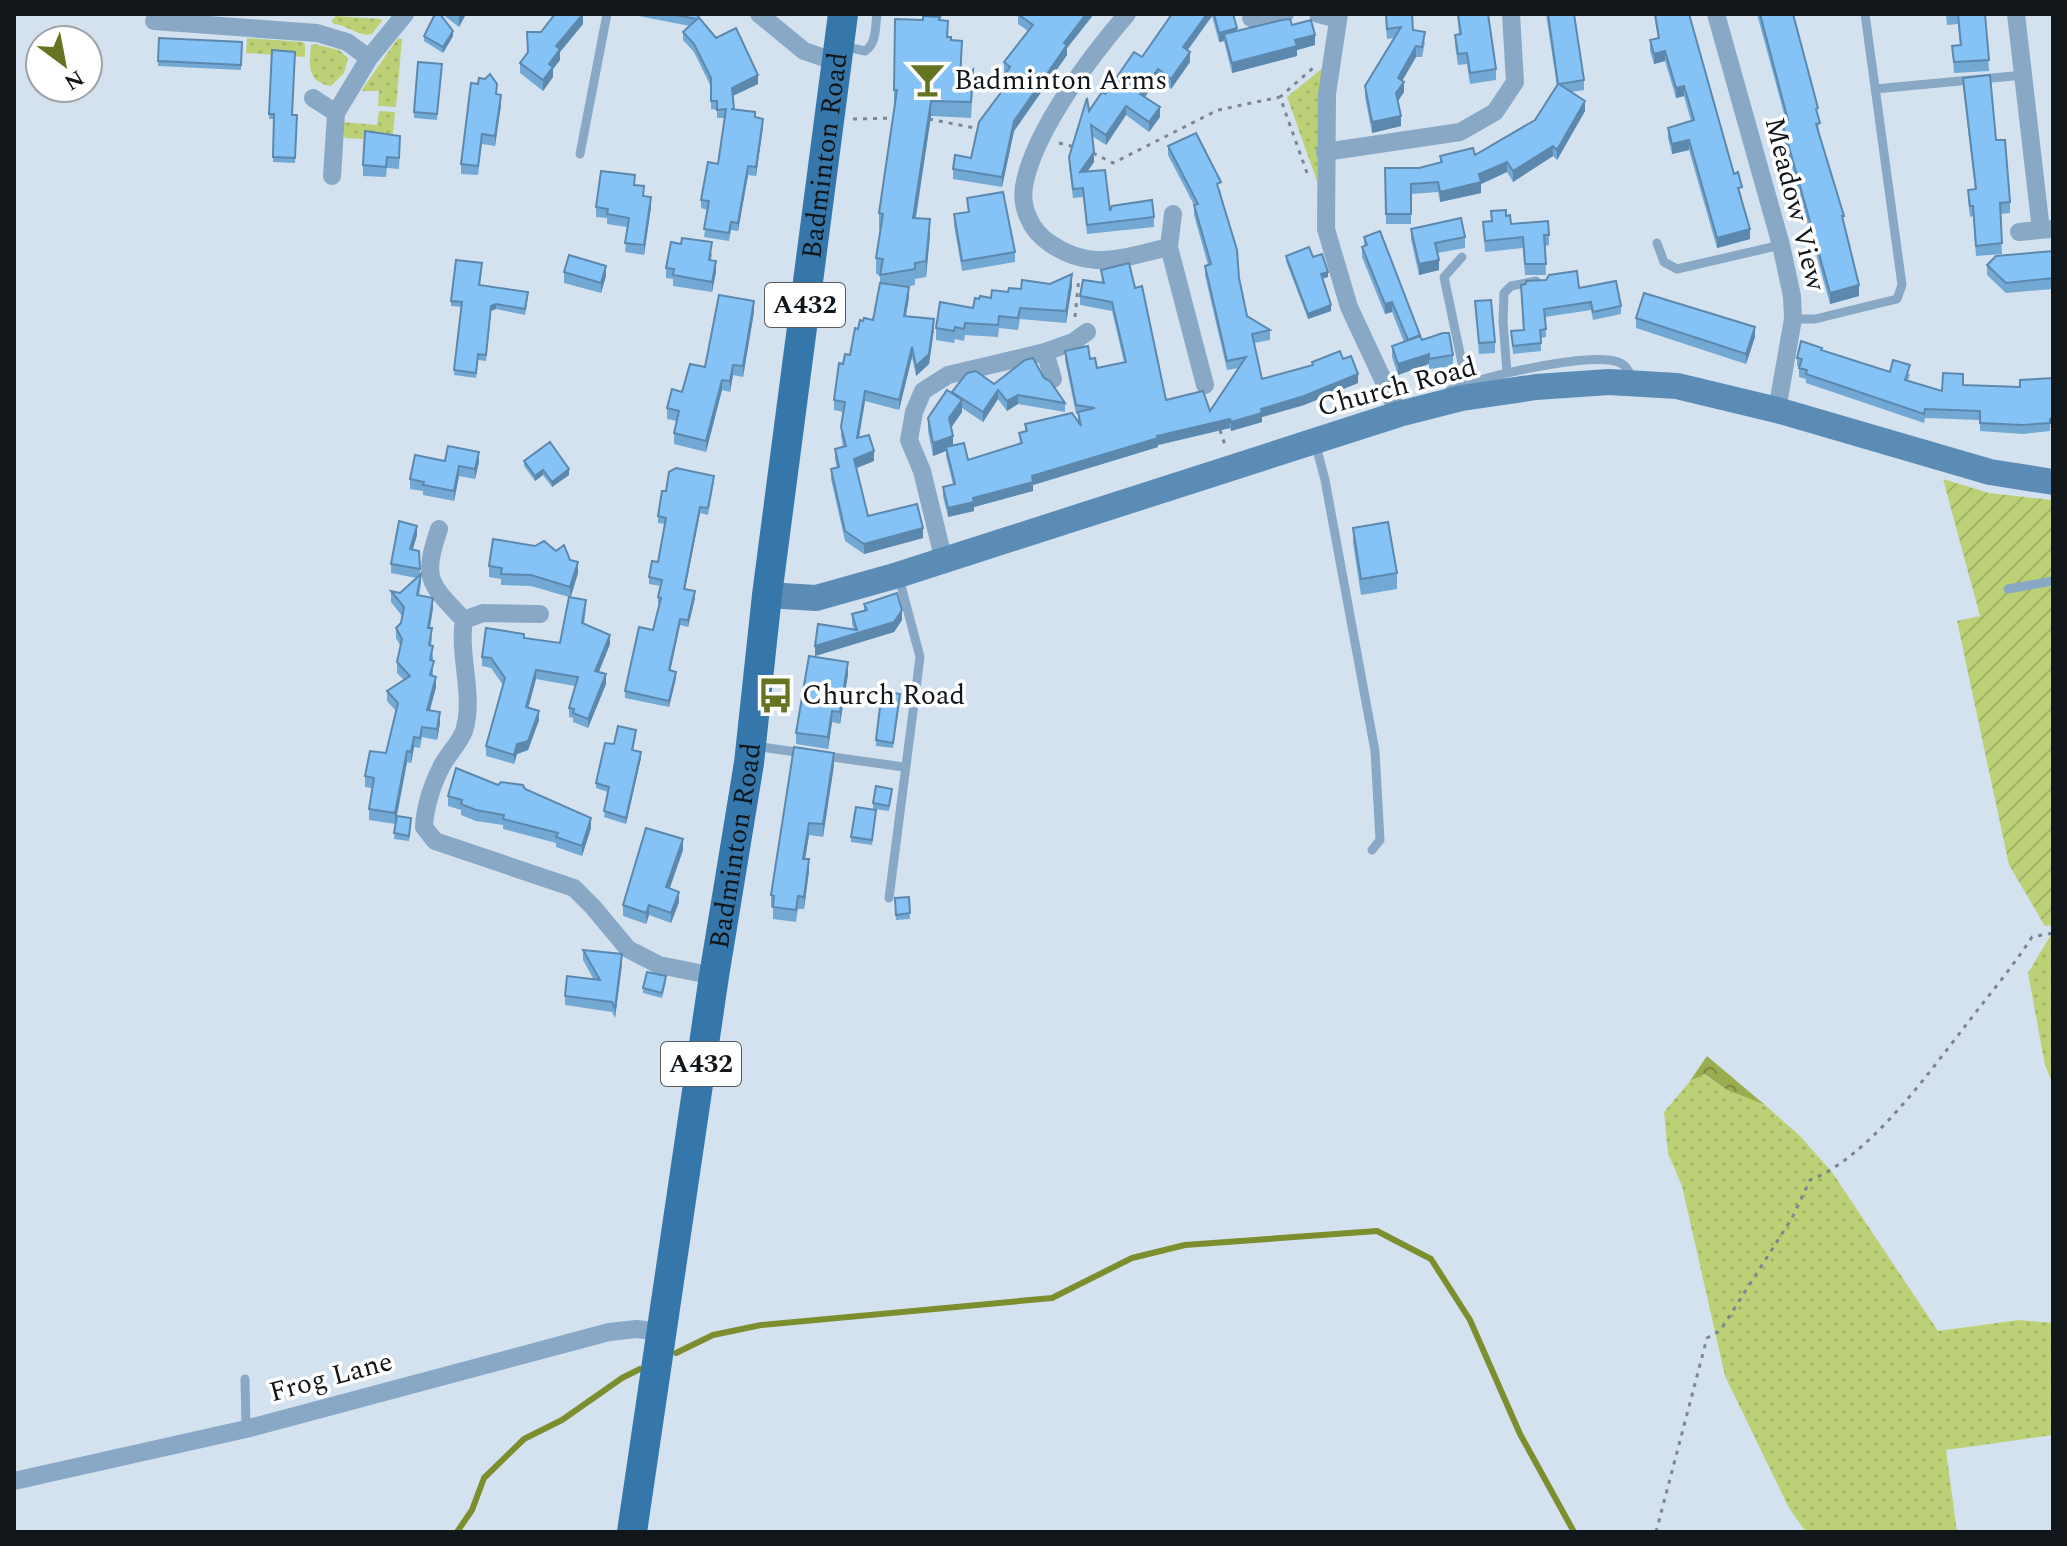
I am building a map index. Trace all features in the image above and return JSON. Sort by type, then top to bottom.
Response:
[{"type":"main road","name":"Badminton Road","points":[[632,1532],[751,745],[767,595],[843,14]]},
{"type":"street","points":[[332,176],[336,113],[369,58],[405,14]]},
{"type":"street","points":[[759,14],[804,51],[837,54]]},
{"type":"street","points":[[1127,14],[1061,104],[1040,139],[1024,183],[1025,210],[1039,236],[1064,253],[1096,260],[1169,247]]},
{"type":"street","points":[[1251,18],[1285,14]]},
{"type":"street","points":[[1318,14],[1338,16],[1327,94],[1326,229],[1349,307],[1399,414]]},
{"type":"street","points":[[1325,152],[1460,132],[1495,112],[1515,82],[1511,14]]},
{"type":"street","name":"Meadow View","points":[[1716,14],[1781,245],[1792,296],[1793,319],[1777,410]]},
{"type":"street","points":[[2016,14],[2045,198],[2047,230],[2019,232]]},
{"type":"street","points":[[166,19],[317,33],[347,42],[369,58]]},
{"type":"street","points":[[313,98],[336,113]]},
{"type":"street","points":[[1173,214],[1169,247],[1205,385]]},
{"type":"street","points":[[944,561],[922,471],[909,440],[914,412],[923,391],[948,375],[1045,352],[1080,337]]},
{"type":"street","points":[[1045,352],[1053,379]]},
{"type":"street","name":"Church Road","points":[[767,595],[816,598],[944,561],[1399,414],[1462,398],[1536,387],[1609,382],[1677,386],[1777,410],[1990,472],[2053,482]]},
{"type":"street","points":[[439,529],[430,558],[433,587],[464,620]]},
{"type":"street","points":[[464,620],[483,613],[540,614]]},
{"type":"street","points":[[464,620],[461,640],[468,712],[463,733],[442,765],[425,811],[424,827],[435,841],[574,888],[628,949],[659,965],[714,976]]},
{"type":"street","name":"Frog Lane","points":[[14,1481],[246,1429],[609,1332],[637,1329],[662,1332]]},
{"type":"lane","points":[[580,154],[607,14]]},
{"type":"lane","points":[[837,54],[870,48],[874,42],[877,14]]},
{"type":"lane","points":[[1793,319],[1815,319],[1897,299],[1902,285],[1865,14]]},
{"type":"lane","points":[[1875,89],[2024,75]]},
{"type":"lane","points":[[1657,243],[1664,262],[1677,269],[1781,245]]},
{"type":"lane","points":[[1462,257],[1444,277],[1466,382]]},
{"type":"lane","points":[[1507,373],[1504,293],[1507,288],[1521,282],[1542,281]]},
{"type":"lane","points":[[1439,404],[1448,391],[1466,382],[1560,364],[1613,361],[1627,367],[1634,384]]},
{"type":"lane","points":[[1315,441],[1328,495],[1375,751],[1380,840],[1372,850]]},
{"type":"lane","points":[[889,898],[920,657],[898,575]]},
{"type":"lane","points":[[2008,589],[2053,581]]},
{"type":"lane","points":[[751,745],[904,767]]},
{"type":"lane","points":[[245,1379],[246,1429]]},
{"type":"path","points":[[1218,110],[1280,97],[1333,50]]},
{"type":"path","points":[[1280,97],[1311,185]]},
{"type":"path","points":[[1080,337],[1082,257]]},
{"type":"path","points":[[1219,427],[1233,468]]},
{"type":"path","points":[[1656,1532],[1707,1338],[1720,1331],[1792,1218],[1810,1180],[1832,1171],[1891,1117],[2032,937],[2053,933]]},
{"type":"green space","points":[[336,16],[382,21],[372,34],[367,35],[334,24],[331,21]]},
{"type":"green space","points":[[247,38],[303,42],[305,57],[246,53]]},
{"type":"green space","points":[[398,38],[402,39],[396,107],[378,106],[379,91],[361,91]]},
{"type":"green space","points":[[311,45],[339,50],[348,58],[344,73],[331,86],[317,81],[311,72]]},
{"type":"green space","points":[[1325,66],[1319,110],[1317,181],[1287,97]]},
{"type":"green space","points":[[379,111],[395,112],[393,134],[364,132],[363,139],[345,138],[343,122],[377,125]]},
{"type":"green space","points":[[1943,479],[1989,493],[2053,500],[2053,925],[2045,926],[2009,865],[1957,621],[1980,616]]},
{"type":"green space","points":[[2052,933],[2053,1084],[2045,1065],[2028,973]]},
{"type":"green space","points":[[1707,1056],[1765,1105],[1727,1090],[1704,1074],[1690,1081]]},
{"type":"green space","points":[[1703,1074],[1727,1090],[1765,1105],[1799,1135],[1832,1172],[1938,1331],[2019,1320],[2053,1323],[2053,1435],[1946,1450],[1957,1532],[1806,1532],[1789,1508],[1725,1376],[1682,1186],[1668,1153],[1664,1112],[1690,1081]]},
{"type":"building","points":[[435,14],[440,14],[453,31],[443,47],[424,36]]},
{"type":"building","points":[[555,14],[583,14],[556,46],[560,49],[549,64],[553,67],[543,80],[520,63],[528,52],[527,32],[541,32]]},
{"type":"building","points":[[671,14],[696,14],[716,38],[736,28],[758,75],[732,88],[734,109],[731,109],[755,112],[755,117],[763,119],[756,167],[748,166],[738,223],[731,222],[729,233],[704,229],[709,201],[701,200],[708,162],[718,164],[726,109],[717,110],[717,101],[711,101],[711,78],[694,44],[683,32],[697,19]]},
{"type":"building","points":[[1018,14],[1086,14],[1014,121],[1002,177],[953,169],[955,155],[971,158],[979,122],[1008,83],[1002,79],[1010,67],[1004,62],[1033,25]]},
{"type":"building","points":[[1172,14],[1207,14],[1183,47],[1190,52],[1171,79],[1158,69],[1140,94],[1160,107],[1149,122],[1126,106],[1106,135],[1091,125],[1094,152],[1080,172],[1105,170],[1110,211],[1112,206],[1152,200],[1154,217],[1087,225],[1083,188],[1073,189],[1069,157],[1087,98],[1089,111],[1102,92],[1105,94],[1134,52],[1142,57]]},
{"type":"building","points":[[1214,14],[1233,14],[1237,28],[1219,33]]},
{"type":"building","points":[[1386,14],[1412,14],[1413,30],[1425,32],[1422,47],[1416,46],[1398,78],[1404,82],[1396,93],[1401,116],[1372,122],[1365,86],[1401,27],[1387,29]]},
{"type":"building","points":[[1458,14],[1488,14],[1496,69],[1470,73],[1467,53],[1458,54],[1455,35],[1461,34]]},
{"type":"building","points":[[1548,14],[1574,14],[1584,80],[1559,84],[1585,101],[1557,150],[1553,146],[1513,171],[1507,162],[1479,174],[1481,182],[1440,192],[1438,182],[1411,184],[1411,214],[1386,214],[1385,168],[1419,168],[1442,162],[1440,156],[1473,148],[1475,155],[1535,120],[1558,84]]},
{"type":"building","points":[[1655,14],[1689,14],[1734,174],[1738,172],[1742,187],[1738,188],[1750,229],[1717,238],[1689,140],[1672,144],[1668,128],[1694,120],[1684,86],[1676,88],[1665,51],[1654,54],[1650,40],[1659,38]]},
{"type":"building","points":[[1760,14],[1793,14],[1818,108],[1820,123],[1816,124],[1844,216],[1859,285],[1830,293],[1782,122],[1788,120]]},
{"type":"building","points":[[1958,14],[1985,14],[1989,60],[1954,62],[1952,46],[1961,45]]},
{"type":"building","points":[[923,16],[948,21],[947,37],[962,41],[960,79],[966,79],[973,70],[971,102],[931,101],[913,218],[930,219],[926,261],[915,263],[915,269],[880,275],[883,259],[876,258],[883,214],[879,213],[897,90],[894,90],[895,19],[923,20]]},
{"type":"building","points":[[1290,19],[1292,25],[1311,20],[1315,35],[1295,40],[1297,46],[1232,63],[1224,34]]},
{"type":"building","points":[[159,38],[242,42],[241,65],[158,61]]},
{"type":"building","points":[[272,50],[295,52],[292,115],[297,115],[295,158],[273,157],[274,114],[269,114]]},
{"type":"building","points":[[418,62],[442,64],[437,114],[414,112]]},
{"type":"building","points":[[490,74],[497,84],[496,94],[501,95],[495,136],[482,134],[478,166],[461,164],[471,83],[478,84],[479,78],[485,79]]},
{"type":"building","points":[[1990,75],[1996,140],[2005,140],[2010,202],[2000,203],[2002,243],[1976,246],[1973,206],[1970,206],[1968,190],[1976,189],[1963,78]]},
{"type":"building","points":[[365,131],[400,136],[399,158],[387,157],[386,167],[363,165]]},
{"type":"building","points":[[1196,133],[1221,182],[1217,184],[1237,250],[1247,316],[1270,330],[1252,334],[1262,379],[1313,365],[1312,362],[1340,351],[1343,359],[1351,356],[1358,374],[1261,409],[1262,413],[1157,436],[1032,476],[1033,482],[948,508],[943,487],[955,484],[946,447],[964,443],[968,460],[1022,443],[1019,433],[1027,431],[1025,424],[1072,413],[1081,426],[1078,412],[1095,408],[1076,405],[1065,351],[1088,346],[1090,359],[1095,358],[1097,368],[1126,362],[1112,302],[1080,296],[1083,280],[1104,283],[1101,270],[1129,263],[1135,288],[1142,286],[1166,400],[1203,391],[1210,411],[1246,357],[1227,361],[1205,266],[1211,264],[1194,205],[1198,204],[1168,146]]},
{"type":"building","points":[[601,171],[635,175],[634,185],[644,186],[643,196],[651,197],[644,245],[625,243],[629,218],[607,214],[608,209],[596,207]]},
{"type":"building","points":[[1003,192],[1015,252],[962,261],[954,214],[969,212],[967,198]]},
{"type":"building","points":[[1506,210],[1511,224],[1548,221],[1549,235],[1544,235],[1546,264],[1525,264],[1523,237],[1485,241],[1483,222],[1492,221],[1491,211]]},
{"type":"building","points":[[1461,218],[1465,237],[1435,243],[1439,260],[1419,264],[1411,229]]},
{"type":"building","points":[[1380,231],[1420,335],[1408,340],[1392,302],[1385,304],[1362,247],[1367,245],[1364,237]]},
{"type":"building","points":[[682,238],[712,242],[709,260],[716,261],[712,282],[673,275],[674,269],[666,268],[671,242],[681,244]]},
{"type":"building","points":[[1309,247],[1313,257],[1322,254],[1328,272],[1321,274],[1331,305],[1308,314],[1286,256]]},
{"type":"building","points":[[2053,251],[2053,278],[2006,283],[1987,265],[1996,256]]},
{"type":"building","points":[[569,255],[606,266],[601,283],[564,272]]},
{"type":"building","points":[[456,260],[482,263],[479,285],[528,292],[525,309],[496,304],[491,306],[486,355],[478,354],[476,373],[454,370],[462,302],[451,301]]},
{"type":"building","points":[[1577,271],[1579,288],[1616,281],[1621,306],[1593,312],[1591,302],[1544,309],[1546,329],[1540,330],[1541,343],[1513,346],[1511,331],[1524,330],[1521,285],[1526,281],[1546,280],[1549,275]]},
{"type":"building","points":[[1072,274],[1066,311],[1020,308],[1018,318],[999,316],[998,325],[965,323],[964,329],[955,327],[954,331],[936,328],[940,302],[973,308],[975,298],[991,298],[992,290],[1008,292],[1009,288],[1021,289],[1022,280],[1050,284]]},
{"type":"building","points":[[880,283],[909,287],[904,316],[934,319],[929,354],[916,366],[912,347],[899,400],[865,391],[857,438],[869,435],[874,451],[854,459],[868,516],[917,504],[923,528],[864,544],[845,531],[831,469],[839,467],[835,449],[846,446],[841,427],[845,402],[834,400],[839,363],[843,364],[845,354],[850,355],[855,328],[858,329],[860,320],[873,320]]},
{"type":"building","points":[[1644,293],[1755,327],[1746,354],[1636,318]]},
{"type":"building","points":[[719,295],[754,301],[743,366],[733,365],[730,381],[722,380],[706,441],[674,433],[679,411],[667,408],[672,389],[682,392],[690,364],[705,367]]},
{"type":"building","points":[[1491,300],[1495,342],[1479,343],[1475,301]]},
{"type":"building","points":[[1449,333],[1453,355],[1429,359],[1429,354],[1398,364],[1392,346],[1420,336],[1422,340]]},
{"type":"building","points":[[1801,341],[1890,372],[1893,360],[1910,365],[1905,380],[1942,391],[1943,373],[1963,374],[1963,385],[2020,387],[2020,380],[2053,378],[2053,418],[2050,423],[2023,425],[1980,423],[1980,411],[1925,409],[1924,414],[1806,374],[1807,370],[1799,368],[1802,359],[1797,358]]},
{"type":"building","points":[[1033,358],[1044,378],[1050,381],[1065,403],[1018,395],[1007,401],[998,390],[983,412],[952,392],[967,373],[976,371],[994,384],[1025,360]]},
{"type":"building","points":[[947,390],[962,400],[949,418],[953,436],[933,443],[928,418]]},
{"type":"building","points":[[550,442],[569,469],[552,482],[543,470],[535,476],[524,461]]},
{"type":"building","points":[[448,446],[479,452],[475,469],[459,466],[454,491],[410,479],[415,455],[445,461]]},
{"type":"building","points":[[676,468],[714,476],[708,508],[700,507],[684,589],[695,591],[688,620],[680,619],[669,670],[676,672],[669,701],[625,691],[639,627],[653,630],[661,598],[658,597],[662,580],[649,577],[652,561],[658,562],[666,518],[658,516],[662,491],[666,491],[669,472]]},
{"type":"building","points":[[399,521],[417,526],[410,549],[419,551],[420,569],[391,564]]},
{"type":"building","points":[[1388,522],[1397,573],[1361,579],[1353,528]]},
{"type":"building","points":[[493,539],[535,546],[544,541],[556,551],[564,545],[570,560],[578,562],[570,587],[531,575],[501,574],[502,568],[489,566]]},
{"type":"building","points":[[421,574],[417,595],[433,598],[428,628],[432,628],[429,645],[433,646],[430,660],[434,661],[430,675],[436,677],[427,710],[440,712],[437,729],[422,727],[420,738],[414,737],[411,752],[407,751],[395,813],[369,809],[374,778],[365,776],[370,751],[386,753],[398,703],[387,691],[410,676],[397,662],[402,639],[396,628],[401,623],[404,607],[391,591],[400,593]]},
{"type":"building","points":[[897,593],[902,610],[894,622],[815,646],[818,624],[857,630],[852,614],[867,610],[864,604]]},
{"type":"building","points":[[569,597],[586,600],[582,623],[610,635],[595,671],[606,674],[588,719],[569,708],[578,677],[536,670],[526,707],[539,711],[528,741],[517,744],[514,755],[486,746],[505,678],[491,658],[482,657],[486,628],[560,643]]},
{"type":"building","points":[[809,656],[848,662],[840,712],[832,711],[828,737],[796,733]]},
{"type":"building","points":[[882,691],[900,694],[893,743],[876,740]]},
{"type":"building","points":[[618,726],[636,730],[632,750],[641,752],[626,818],[604,811],[609,787],[596,783],[605,743],[614,744]]},
{"type":"building","points":[[794,747],[834,753],[823,824],[809,823],[803,859],[809,859],[804,897],[798,896],[796,910],[773,907],[774,896],[771,895]]},
{"type":"building","points":[[456,768],[498,785],[501,782],[523,785],[525,789],[591,818],[582,846],[556,837],[558,833],[503,819],[504,815],[476,810],[461,804],[462,800],[448,796]]},
{"type":"building","points":[[876,786],[892,789],[889,806],[873,803]]},
{"type":"building","points":[[856,807],[876,810],[872,840],[851,837]]},
{"type":"building","points":[[397,816],[411,818],[409,836],[394,833]]},
{"type":"building","points":[[646,828],[683,839],[666,887],[679,892],[671,913],[649,905],[646,913],[623,905]]},
{"type":"building","points":[[909,897],[910,913],[896,915],[895,898]]},
{"type":"building","points":[[583,950],[622,954],[615,1008],[612,1002],[565,996],[567,976],[600,980]]},
{"type":"building","points":[[647,972],[666,976],[662,993],[643,988]]},
{"type":"waterway","points":[[676,1353],[713,1335],[761,1325],[1052,1298],[1132,1258],[1185,1245],[1377,1231],[1431,1259],[1470,1320],[1520,1434],[1574,1532]]},
{"type":"waterway","points":[[457,1532],[472,1510],[484,1478],[524,1439],[562,1420],[640,1369]]},
{"type":"place","name":"Badminton Arms","points":[[928,80]]},
{"type":"place","name":"Church Road","points":[[776,695]]}]
